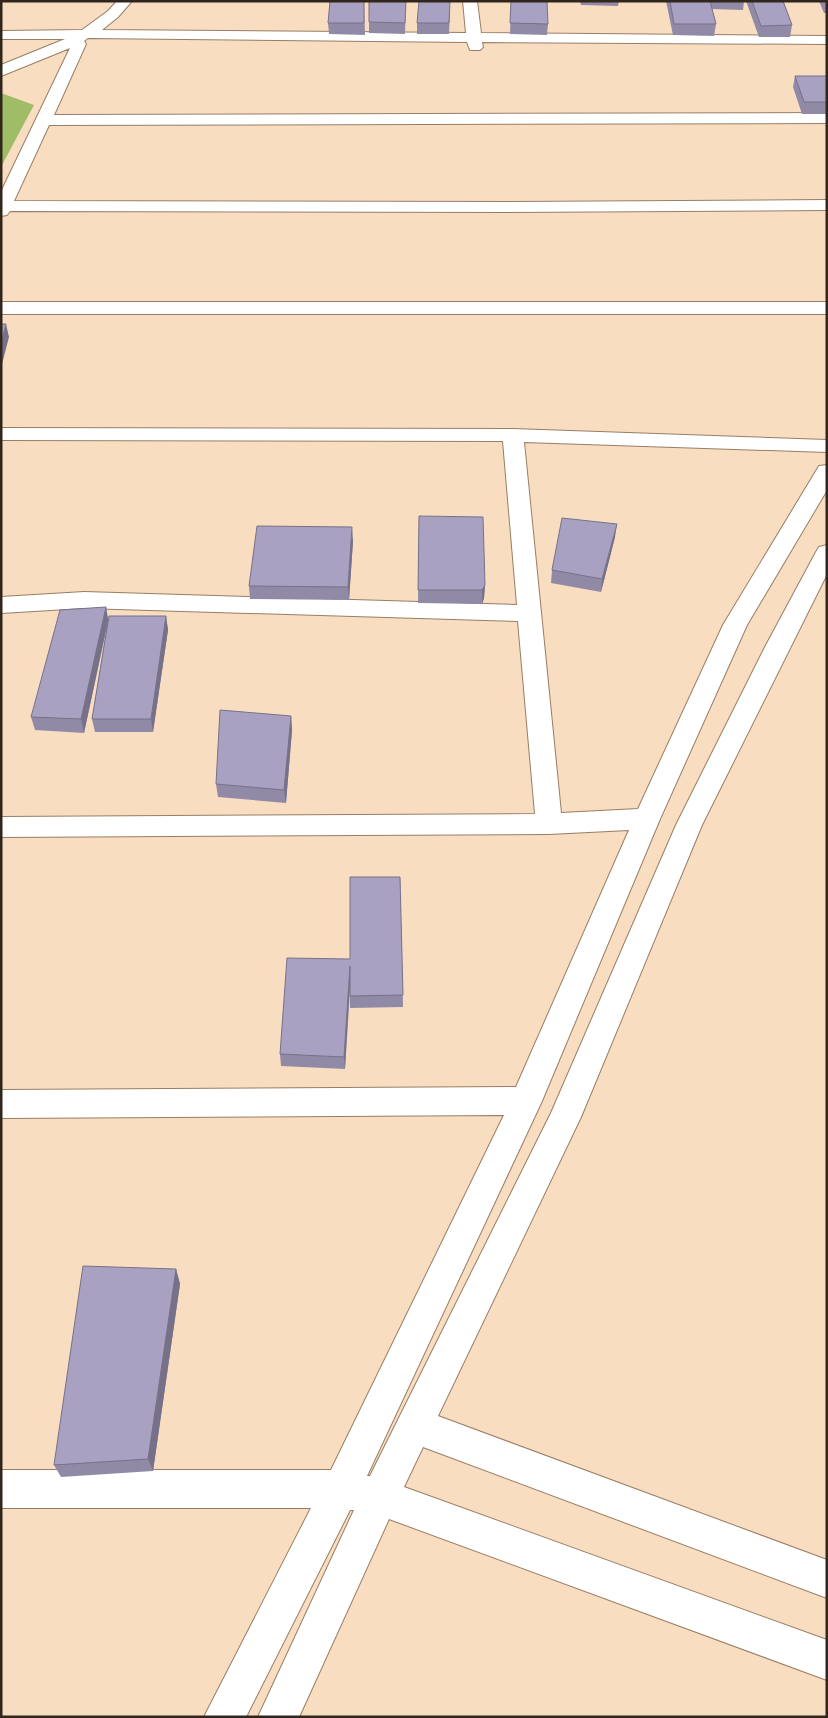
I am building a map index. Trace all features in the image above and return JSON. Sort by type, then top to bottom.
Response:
[{"type":"street","points":[[1,71],[77,40],[116,13],[125,1]]},
{"type":"street","points":[[470,1],[474,42]]},
{"type":"street","points":[[1,56],[68,29],[100,6]]},
{"type":"street","points":[[489,19],[492,42]]},
{"type":"street","points":[[1,35],[53,35],[77,40]]},
{"type":"street","points":[[77,40],[3,209],[827,205]]},
{"type":"street","points":[[1,44],[32,44],[77,40],[492,42],[827,40]]},
{"type":"street","points":[[492,42],[827,48]]},
{"type":"street","points":[[43,120],[827,118]]},
{"type":"street","points":[[1,308],[827,308]]},
{"type":"street","points":[[1,419],[518,423],[827,432]]},
{"type":"street","points":[[1,434],[513,435],[827,446]]},
{"type":"street","points":[[513,435],[549,824]]},
{"type":"street","points":[[224,1717],[340,1489],[526,1101],[647,818],[735,625],[827,471]]},
{"type":"street","points":[[278,1717],[380,1497],[565,1117],[689,825],[777,647],[827,552]]},
{"type":"street","points":[[1,605],[84,600],[529,612]]},
{"type":"street","points":[[1,827],[549,824],[647,818]]},
{"type":"street","points":[[1,1104],[526,1101]]},
{"type":"street","points":[[415,1426],[827,1579]]},
{"type":"street","points":[[1,1489],[340,1489],[380,1497],[827,1660]]},
{"type":"green space","points":[[1,93],[34,105],[1,167]]},
{"type":"building","points":[[330,1],[364,1],[364,23],[328,23]]},
{"type":"building","points":[[369,1],[406,1],[405,23],[369,22]]},
{"type":"building","points":[[419,1],[450,1],[449,23],[417,23]]},
{"type":"building","points":[[511,1],[547,1],[548,24],[510,23]]},
{"type":"building","points":[[670,1],[710,1],[716,24],[674,24]]},
{"type":"building","points":[[752,1],[783,1],[792,25],[761,26]]},
{"type":"building","points":[[795,76],[827,76],[827,102],[804,102]]},
{"type":"building","points":[[1,324],[6,324],[1,343]]},
{"type":"building","points":[[419,516],[483,517],[485,585],[482,590],[418,590]]},
{"type":"building","points":[[562,518],[617,524],[602,579],[552,570]]},
{"type":"building","points":[[257,526],[352,527],[348,587],[249,586]]},
{"type":"building","points":[[106,607],[81,719],[31,717],[60,610]]},
{"type":"building","points":[[109,616],[166,616],[151,719],[92,719]]},
{"type":"building","points":[[220,710],[291,716],[284,790],[216,784]]},
{"type":"building","points":[[350,877],[400,877],[403,995],[350,996],[350,966],[344,1057],[280,1054],[287,958],[350,959]]},
{"type":"building","points":[[83,1266],[176,1269],[148,1459],[54,1465]]}]
